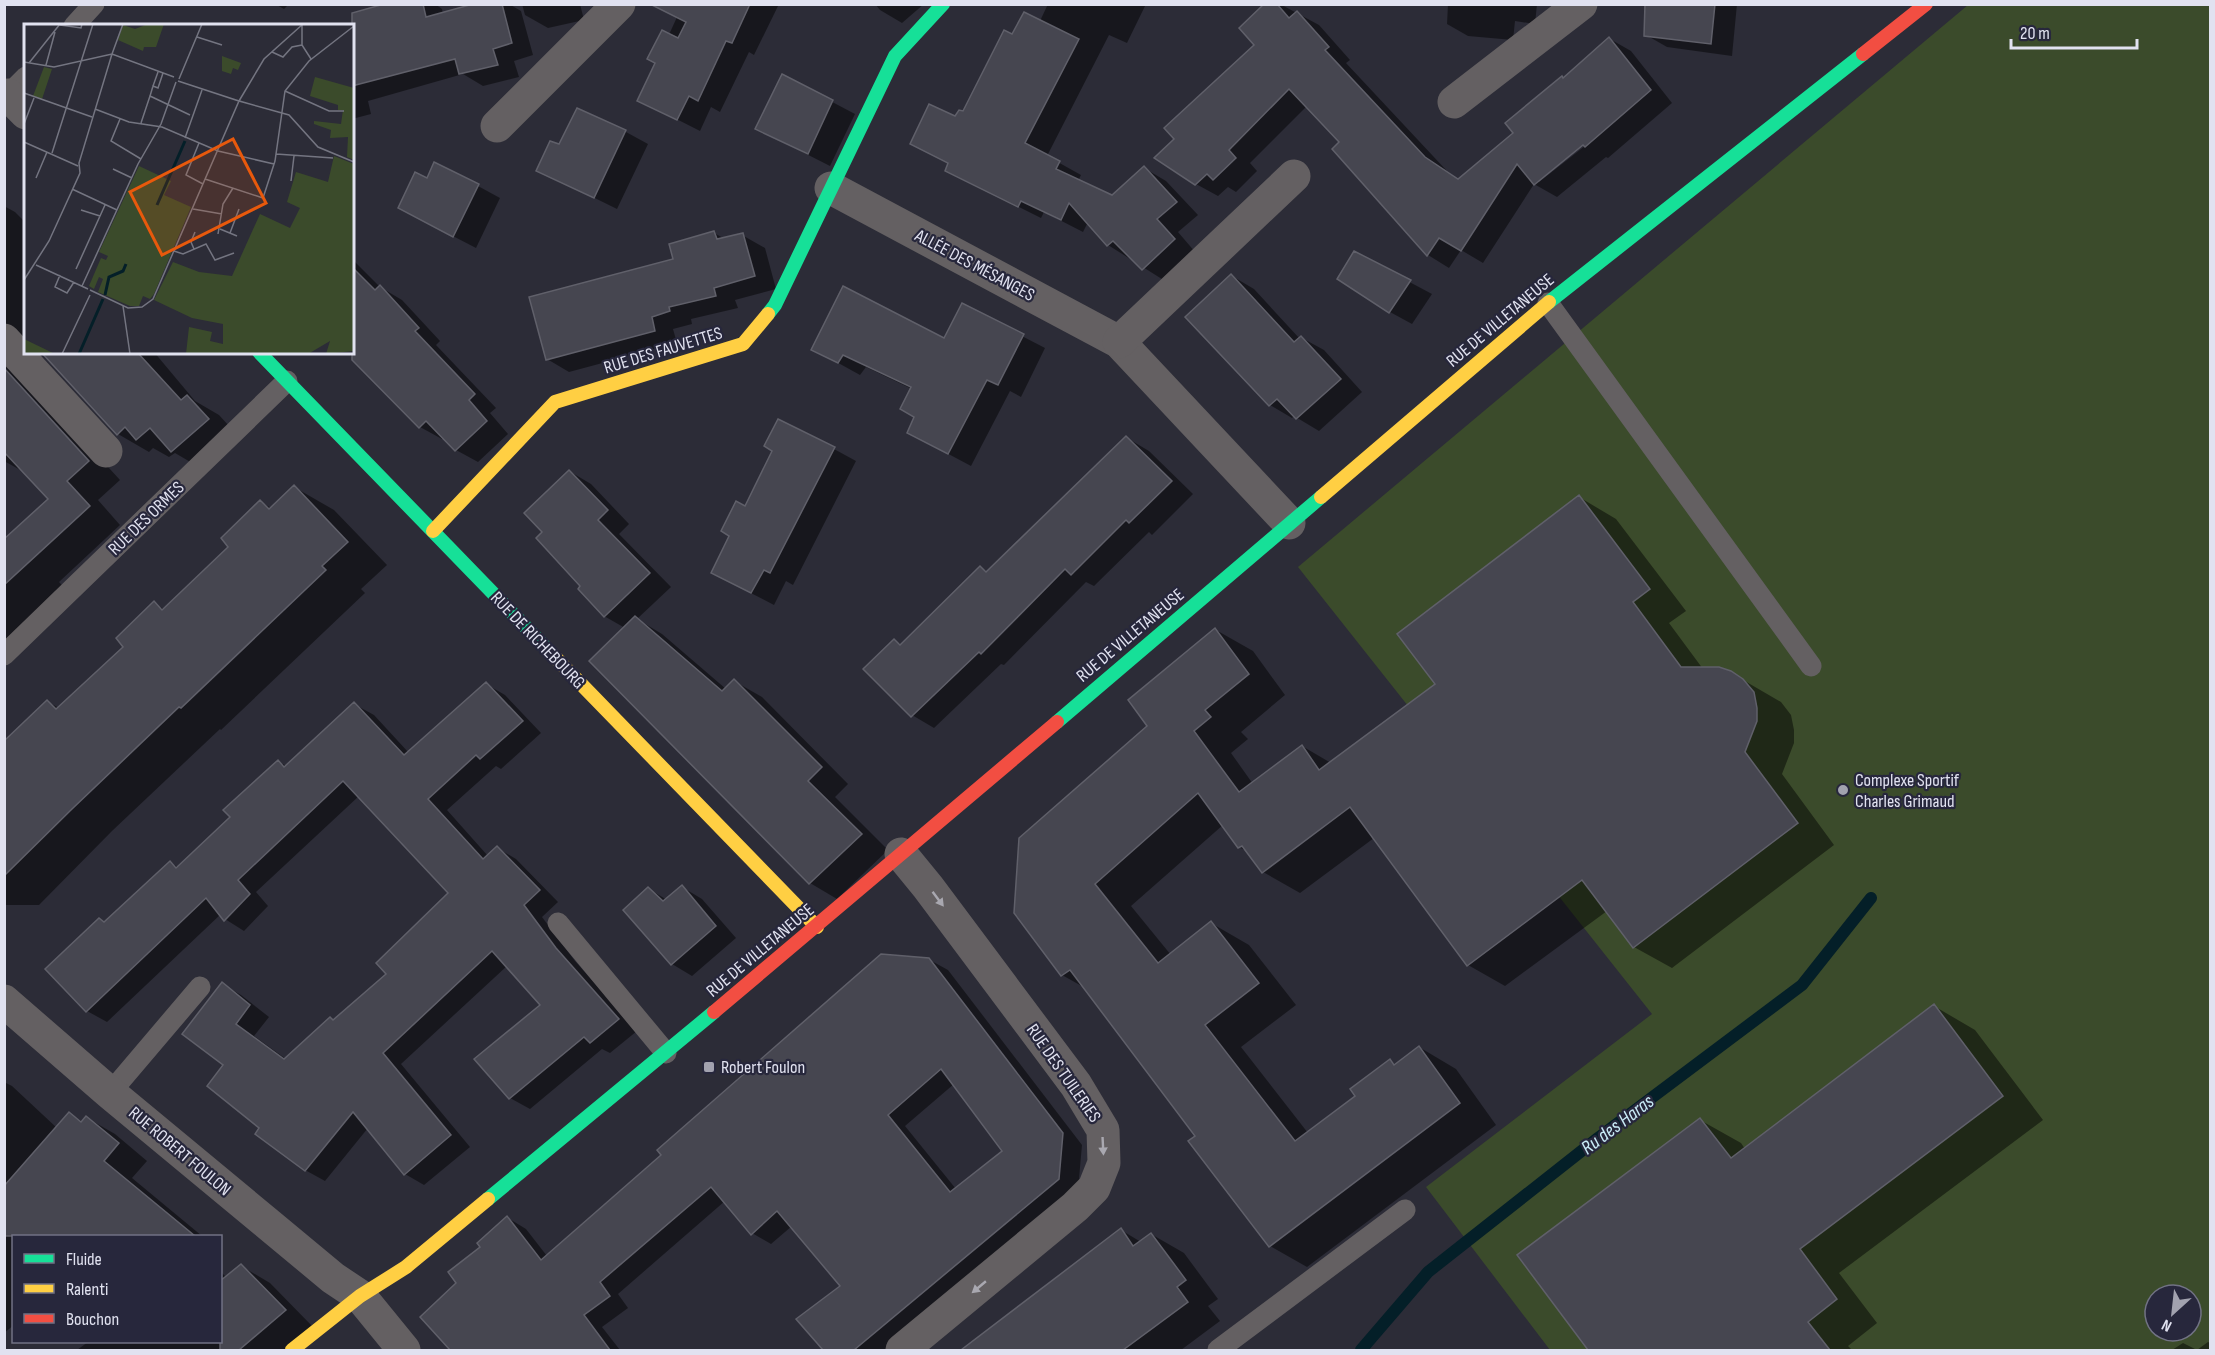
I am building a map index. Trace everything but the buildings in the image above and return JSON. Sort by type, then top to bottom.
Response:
[{"type":"street","points":[[497,126],[619,4]]},
{"type":"street","name":"RUE DES FAUVETTES","points":[[432,531],[555,402],[743,344],[775,305],[895,56],[943,4]]},
{"type":"street","points":[[1454,102],[1581,4]]},
{"type":"street","name":"RUE DE VILLETANEUSE","points":[[292,1350],[360,1296],[406,1267],[666,1053],[817,927],[1548,303],[1926,4]]},
{"type":"street","points":[[1119,342],[1294,177]]},
{"type":"street","name":"ALLÉE DES MÉSANGES","points":[[831,188],[1119,342],[1288,523]]},
{"type":"street","points":[[4,340],[106,451]]},
{"type":"street","name":"RUE DE RICHEBOURG","points":[[261,354],[817,927]]},
{"type":"street","name":"RUE DES TUILERIES","points":[[901,854],[1076,1085],[1103,1130],[1104,1163],[1094,1188],[1075,1208],[902,1350]]},
{"type":"street","name":"RUE ROBERT FOULON","points":[[4,1001],[110,1093],[333,1278],[360,1296],[404,1350]]},
{"type":"lane","points":[[76,24],[94,4]]},
{"type":"lane","points":[[1548,303],[1811,666]]},
{"type":"lane","name":"RUE DES ORMES","points":[[4,655],[286,381]]},
{"type":"lane","points":[[558,923],[666,1053]]},
{"type":"lane","points":[[110,1093],[200,987]]},
{"type":"lane","points":[[1218,1350],[1405,1210]]},
{"type":"green space","name":"Complexe Sportif Charles Grimaud","points":[[1968,5],[2210,5],[2210,1350],[1550,1350],[1426,1187],[1652,1014],[1298,567]]},
{"type":"waterway","name":"Ru des Haras","points":[[1361,1350],[1428,1272],[1598,1138],[1802,985],[1871,898]]},
{"type":"traffic: fast","points":[[768,314],[775,305],[895,56],[943,4]]},
{"type":"traffic: fast","points":[[1549,302],[1863,54]]},
{"type":"traffic: fast","points":[[261,354],[550,652]]},
{"type":"traffic: fast","points":[[1057,722],[1321,497]]},
{"type":"traffic: fast","points":[[488,1199],[714,1012]]},
{"type":"traffic: slow","points":[[1321,497],[1549,302]]},
{"type":"traffic: slow","points":[[433,531],[555,402],[743,344],[768,314]]},
{"type":"traffic: slow","points":[[550,652],[817,927]]},
{"type":"traffic: slow","points":[[292,1350],[360,1296],[406,1267],[488,1199]]},
{"type":"traffic: jam","points":[[1863,54],[1926,4]]},
{"type":"traffic: jam","points":[[714,1012],[1057,722]]},
{"type":"place","name":"Complexe Sportif Charles Grimaud","points":[[1843,790]]},
{"type":"place","name":"Robert Foulon","points":[[709,1067]]}]
